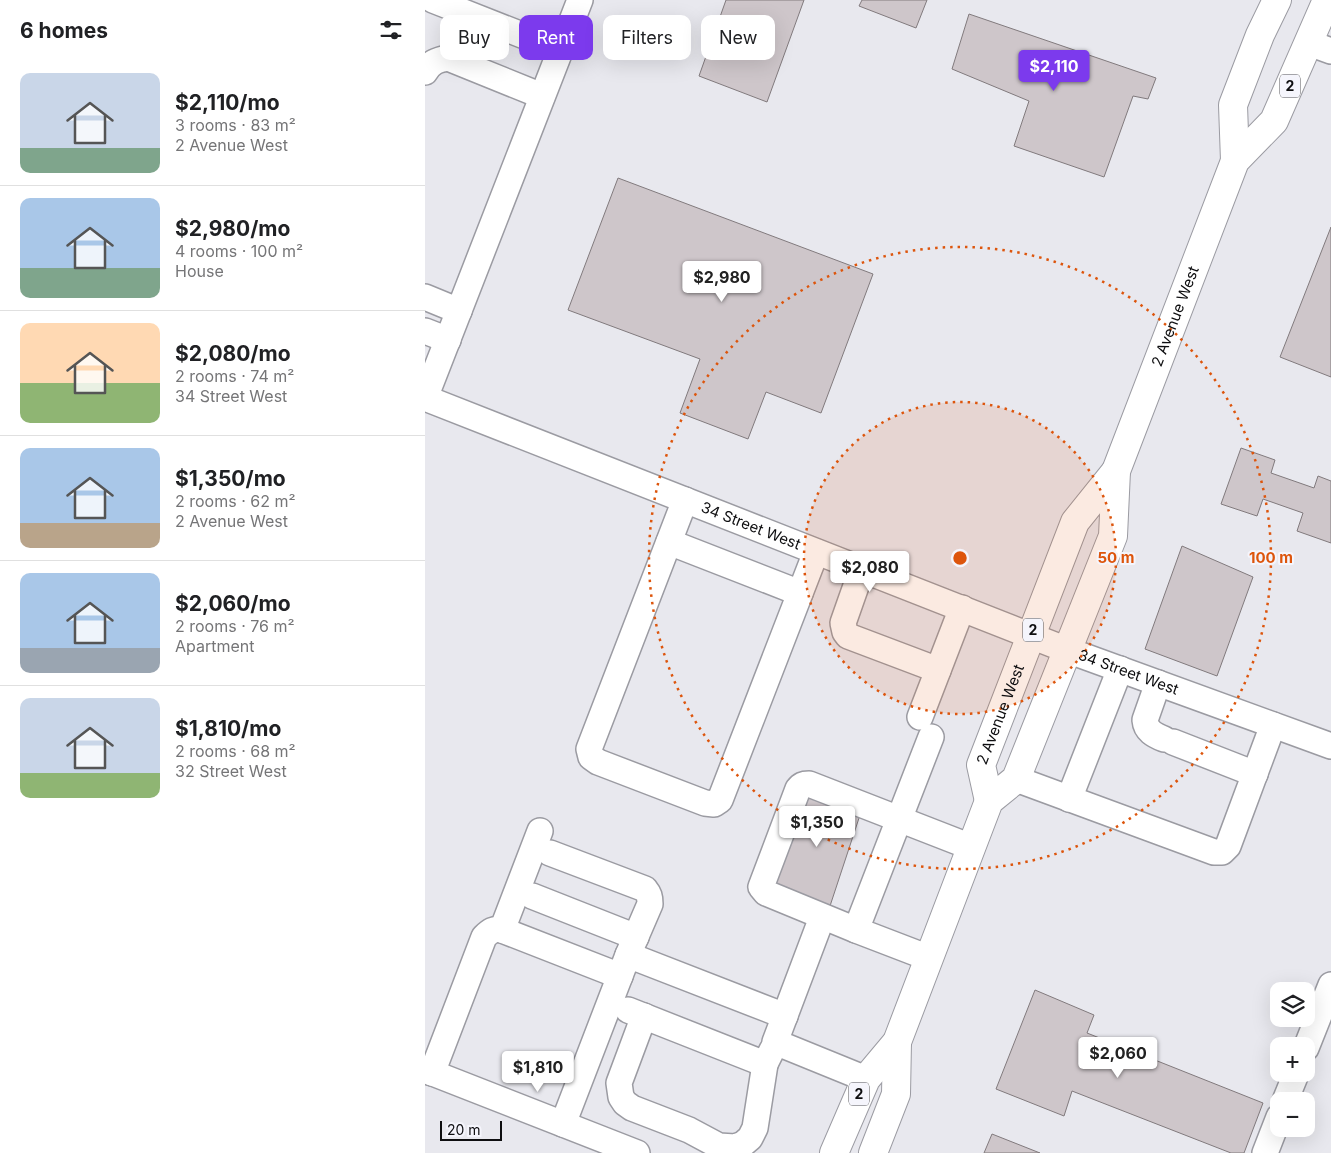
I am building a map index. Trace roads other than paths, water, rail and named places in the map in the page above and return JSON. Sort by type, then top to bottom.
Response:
[{"type":"highway","name":"2 Avenue West","points":[[989,801],[981,765],[1075,522],[1116,471],[1235,161],[1233,105],[1260,35],[1277,0]]},
{"type":"highway","name":"2 Avenue West","points":[[1235,161],[1274,121],[1320,47],[1327,0]]},
{"type":"highway","name":"2 Avenue West","points":[[834,1153],[866,1079],[897,1042],[989,801],[1016,779],[1113,536],[1116,471]]},
{"type":"highway","name":"2 Avenue West","points":[[873,1153],[896,1094],[897,1042]]},
{"type":"street","points":[[433,0],[519,34]]},
{"type":"street","points":[[574,15],[580,0]]},
{"type":"street","points":[[425,72],[430,64],[439,59],[448,58],[542,96]]},
{"type":"street","points":[[425,398],[436,336],[459,311],[556,60]]},
{"type":"street","points":[[425,297],[459,311]]},
{"type":"street","name":"34 Street West","points":[[425,398],[1067,650],[1331,746]]},
{"type":"street","points":[[685,500],[589,748],[591,757],[607,766],[705,804],[714,804],[720,800],[816,552]]},
{"type":"street","points":[[669,542],[801,593]]},
{"type":"street","points":[[863,569],[843,623],[845,632],[848,636],[938,670]]},
{"type":"street","points":[[856,930],[899,819],[925,726],[938,670],[962,608]]},
{"type":"street","points":[[1069,799],[1120,669]]},
{"type":"street","points":[[1159,683],[1145,720],[1149,731],[1169,741],[1255,774]]},
{"type":"street","points":[[1016,779],[1214,852],[1222,852],[1228,846],[1273,725]]},
{"type":"street","points":[[929,958],[766,893],[761,887],[770,862],[798,789],[804,784],[809,784],[971,847]]},
{"type":"street","points":[[502,930],[545,842],[645,889],[650,898],[650,904],[609,1003],[563,1124]]},
{"type":"street","points":[[532,896],[628,956]]},
{"type":"street","points":[[637,1153],[428,1071],[484,937],[490,931],[496,928],[628,956],[785,1016]]},
{"type":"street","points":[[644,1016],[619,1083],[621,1097],[625,1103],[632,1108],[689,1130],[719,1146],[735,1147],[743,1144],[755,1128],[770,1053],[818,928]]},
{"type":"street","points":[[1310,1037],[1331,985]]},
{"type":"street","points":[[609,1003],[644,1016],[866,1079]]},
{"type":"street","points":[[1265,1153],[1271,1137]]}]
